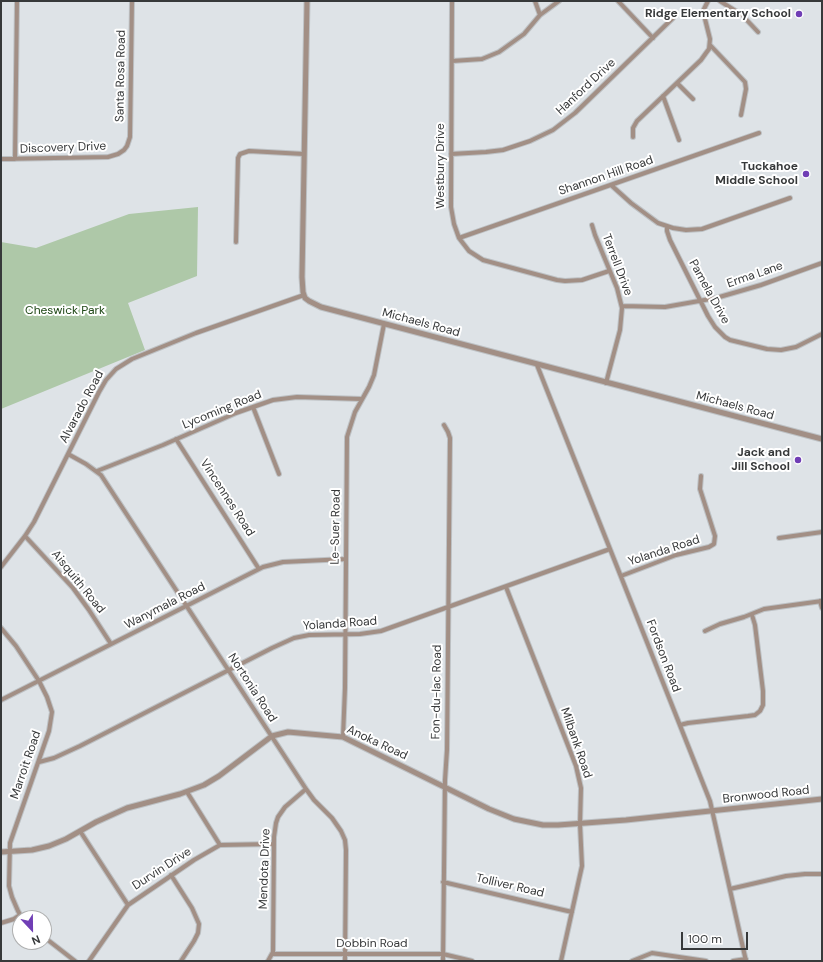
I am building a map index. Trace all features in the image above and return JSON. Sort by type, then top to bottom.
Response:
[{"type":"street","points":[[15,159],[18,1]]},
{"type":"street","name":"Santa Rosa Road","points":[[124,150],[130,137],[132,1]]},
{"type":"street","points":[[304,296],[302,277],[307,1]]},
{"type":"street","name":"Westbury Drive","points":[[452,1],[451,214],[460,238],[470,251],[483,260],[557,280],[582,280],[609,271]]},
{"type":"street","points":[[535,1],[540,16]]},
{"type":"street","points":[[452,61],[482,59],[499,52],[524,34],[540,16],[558,1]]},
{"type":"street","points":[[618,1],[653,38]]},
{"type":"street","points":[[634,137],[632,132],[634,124],[701,60],[706,53],[710,45],[710,35],[704,15],[704,7],[708,1]]},
{"type":"street","points":[[720,1],[742,15],[758,32]]},
{"type":"street","name":"Hanford Drive","points":[[451,154],[503,150],[530,141],[553,130],[575,113],[673,18]]},
{"type":"street","points":[[710,45],[745,82],[746,89],[741,115]]},
{"type":"street","points":[[677,83],[693,99]]},
{"type":"street","points":[[663,96],[679,140]]},
{"type":"street","name":"Shannon Hill Road","points":[[460,238],[759,133]]},
{"type":"street","name":"Discovery Drive","points":[[1,159],[108,157],[118,154],[124,150]]},
{"type":"street","points":[[236,242],[238,158],[240,154],[245,151],[304,154]]},
{"type":"street","points":[[611,185],[658,223],[686,230],[702,229],[790,198]]},
{"type":"street","name":"Terrell Drive","points":[[592,225],[617,288],[622,306],[620,330],[606,383]]},
{"type":"street","name":"Pamela Drive","points":[[667,226],[670,240],[715,327],[720,333],[730,340],[766,349],[782,350],[796,347],[822,334]]},
{"type":"street","name":"Erma Lane","points":[[622,306],[665,307],[701,301],[732,294],[822,263]]},
{"type":"street","name":"Michaels Road","points":[[304,296],[309,301],[321,307],[822,439]]},
{"type":"street","name":"Alvarado Road","points":[[1,567],[25,536],[38,515],[106,380],[116,369],[122,364],[196,333],[304,296]]},
{"type":"street","name":"Le-Suer Road","points":[[343,737],[345,724],[347,437],[355,412],[374,375],[384,324]]},
{"type":"street","name":"Fordson Road","points":[[537,365],[713,811],[746,960]]},
{"type":"street","name":"Lycoming Road","points":[[97,471],[253,406],[273,400],[286,398],[362,399]]},
{"type":"street","points":[[253,406],[279,474]]},
{"type":"street","name":"Fon-du-lac Road","points":[[443,961],[450,438],[444,424]]},
{"type":"street","name":"Vincennes Road","points":[[176,439],[259,569]]},
{"type":"street","name":"Nortonia Road","points":[[68,454],[97,471],[115,496],[306,789],[314,800],[337,824],[344,840],[346,861],[345,961]]},
{"type":"street","name":"Yolanda Road","points":[[621,576],[676,556],[709,547],[714,544],[715,536],[700,489],[701,476]]},
{"type":"street","points":[[780,538],[822,532]]},
{"type":"street","name":"Aisquith Road","points":[[25,536],[73,588],[90,610],[111,644]]},
{"type":"street","name":"Yolanda Road","points":[[38,762],[54,758],[80,746],[294,638],[309,635],[360,634],[382,631],[447,609],[610,549]]},
{"type":"street","name":"Wanymala Road","points":[[1,700],[259,569],[283,562],[346,559]]},
{"type":"street","name":"Milbank Road","points":[[506,587],[576,766],[581,788],[580,824],[582,866],[561,961]]},
{"type":"street","points":[[705,631],[720,624],[764,609],[821,601],[822,608]]},
{"type":"street","points":[[680,725],[748,716],[757,714],[762,708],[764,701],[761,670],[755,625],[752,614]]},
{"type":"street","name":"Marroit Road","points":[[1,628],[16,646],[39,681],[52,712],[49,731],[10,843],[9,886],[18,910]]},
{"type":"street","name":"Anoka Road","points":[[1,852],[32,850],[55,844],[127,808],[186,792],[204,785],[214,780],[272,736],[282,733],[295,732],[343,737],[489,809],[514,819],[543,825],[634,820],[713,811]]},
{"type":"street","name":"Mendota Drive","points":[[268,961],[272,954],[274,844],[276,823],[280,813],[289,803],[306,789]]},
{"type":"street","points":[[186,792],[220,845],[274,844]]},
{"type":"street","name":"Bronwood Road","points":[[713,811],[822,799]]},
{"type":"street","points":[[80,831],[128,905]]},
{"type":"street","name":"Durvin Drive","points":[[89,961],[128,905],[171,875],[220,845]]},
{"type":"street","points":[[730,889],[786,876],[822,874]]},
{"type":"street","points":[[171,875],[192,908],[199,924],[198,933],[181,961]]},
{"type":"street","name":"Tolliver Road","points":[[443,882],[572,912]]},
{"type":"street","points":[[1,923],[12,920]]},
{"type":"street","points":[[52,943],[75,961]]},
{"type":"street","points":[[632,961],[652,953],[706,961]]},
{"type":"street","name":"Dobbin Road","points":[[272,954],[443,954],[472,961]]},
{"type":"street","points":[[733,961],[746,960]]},
{"type":"green space","name":"Cheswick Park","points":[[198,207],[197,276],[128,303],[145,350],[1,409],[1,242],[36,248],[129,214]]},
{"type":"place","name":"Ridge Elementary School","points":[[799,14]]},
{"type":"place","name":"Tuckahoe Middle School","points":[[806,174]]},
{"type":"place","name":"Jack and Jill School","points":[[798,460]]}]
